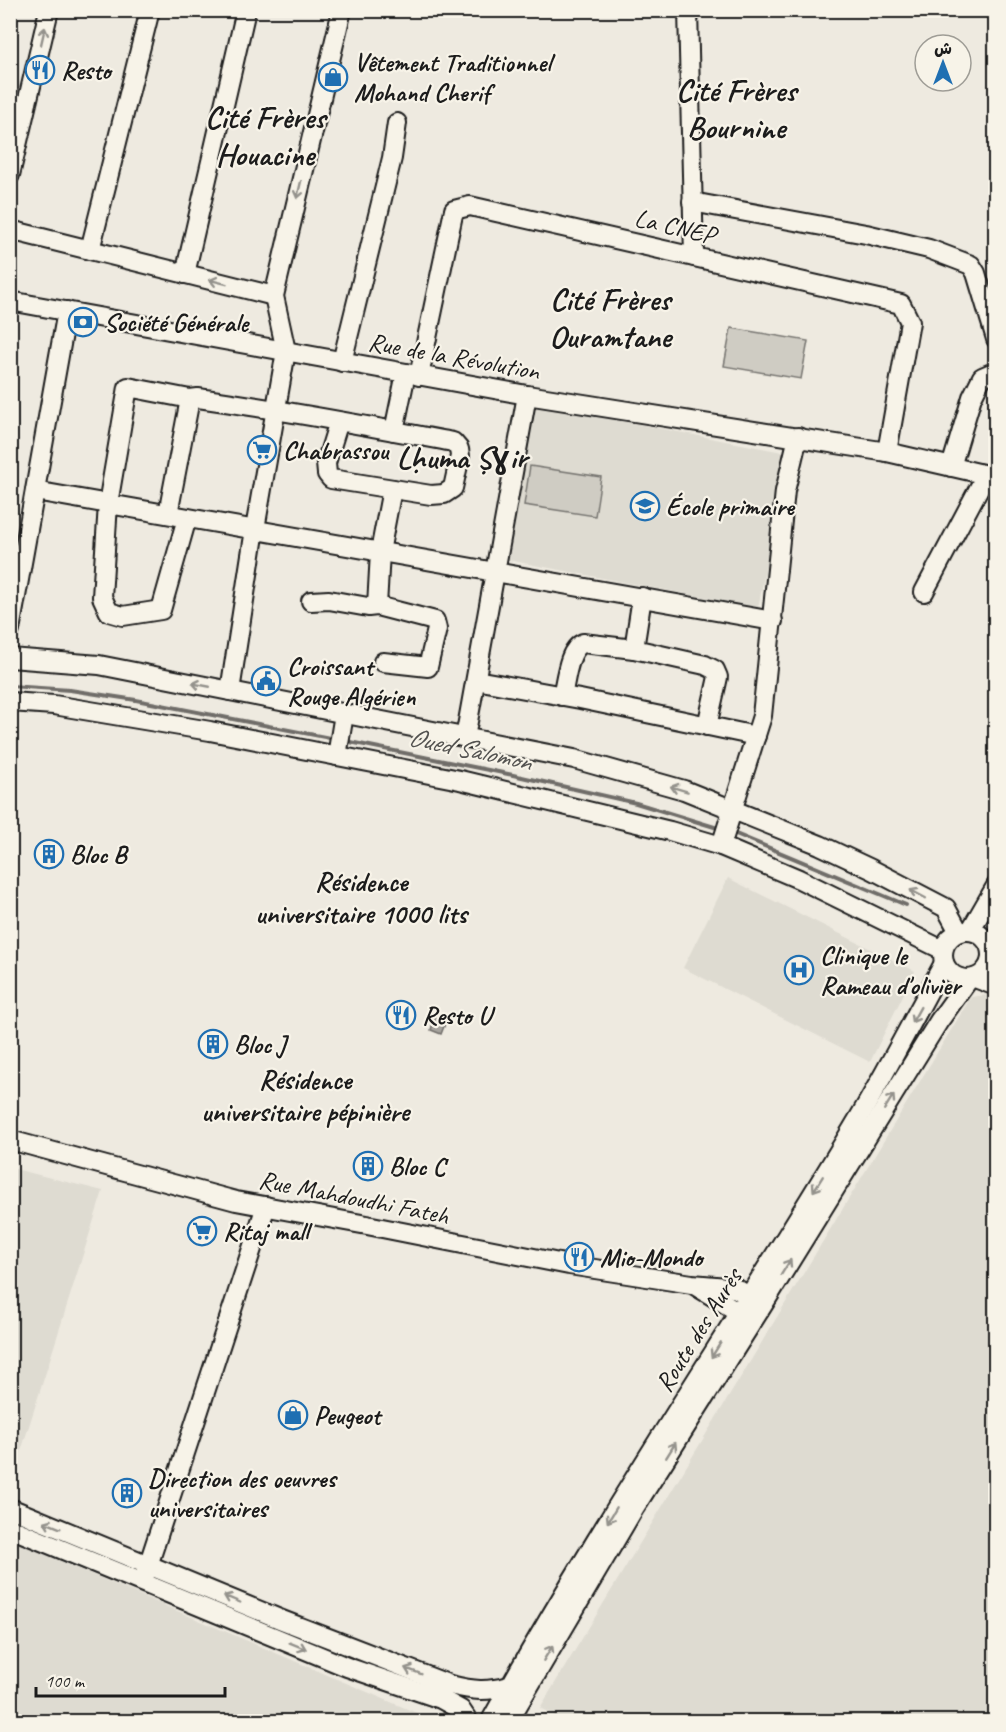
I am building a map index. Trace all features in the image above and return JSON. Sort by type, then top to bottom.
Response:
[{"type":"street","points":[[10,175],[50,10]]},
{"type":"street","points":[[90,250],[150,10]]},
{"type":"street","points":[[185,274],[246,10]]},
{"type":"street","points":[[230,691],[286,351],[274,297],[342,10]]},
{"type":"street","points":[[688,10],[694,257]]},
{"type":"street","points":[[342,362],[392,158],[397,123]]},
{"type":"street","points":[[693,202],[867,234],[929,249],[971,265],[976,273],[996,339]]},
{"type":"street","name":"La CNEP","points":[[413,374],[453,210],[470,206],[901,304],[910,322],[887,452]]},
{"type":"street","points":[[10,230],[274,297]]},
{"type":"street","name":"Rue de la Révolution","points":[[10,301],[527,396],[887,452],[991,476]]},
{"type":"street","points":[[10,630],[67,311]]},
{"type":"street","points":[[951,467],[972,397],[982,377],[996,371]]},
{"type":"street","points":[[394,431],[413,374]]},
{"type":"street","points":[[187,518],[161,610],[123,616],[109,612],[102,597],[108,504],[128,387],[190,399],[198,398],[276,409],[453,442],[459,449],[460,456],[453,488],[444,494],[431,495],[331,479],[327,474],[326,463],[339,421]]},
{"type":"street","points":[[465,738],[527,396]]},
{"type":"street","points":[[168,514],[190,399]]},
{"type":"street","points":[[721,846],[762,716],[786,491],[798,437]]},
{"type":"street","points":[[924,592],[991,476]]},
{"type":"street","points":[[376,606],[380,552],[392,489]]},
{"type":"street","points":[[35,491],[773,621]]},
{"type":"street","points":[[634,649],[642,597]]},
{"type":"street","points":[[311,601],[329,600],[368,607],[376,606],[435,621],[437,629],[428,667],[383,662]]},
{"type":"street","points":[[562,696],[573,652],[577,645],[584,643],[634,649],[705,664],[715,670],[718,677],[707,726]]},
{"type":"street","points":[[10,658],[99,665],[230,691],[343,718],[574,759],[684,790],[861,864],[946,908],[964,931],[977,933],[993,947],[986,970],[972,978]]},
{"type":"street","points":[[476,680],[756,736]]},
{"type":"street","points":[[10,702],[54,705],[337,752],[670,831],[721,846],[799,879],[943,957],[958,978],[972,978],[996,986]]},
{"type":"street","points":[[337,752],[343,718]]},
{"type":"street","points":[[943,957],[948,939],[964,931],[996,886]]},
{"type":"street","name":"Route des Aurès","points":[[756,1301],[862,1112],[943,957]]},
{"type":"street","name":"Route des Aurès","points":[[506,1718],[527,1673],[635,1507],[756,1301],[939,1021],[972,978]]},
{"type":"street","name":"Rue Mahdoudhi Fateh","points":[[10,1140],[236,1201],[569,1265],[732,1288],[756,1301]]},
{"type":"street","points":[[142,1582],[266,1206]]},
{"type":"street","name":"Rue Mahdoudhi Fateh","points":[[692,1284],[746,1317]]},
{"type":"street","points":[[10,1508],[282,1620],[446,1692],[468,1722]]},
{"type":"street","points":[[10,1528],[347,1667],[446,1692],[493,1690],[510,1686]]},
{"type":"street","name":"Route des Aurès","points":[[506,1718],[510,1686],[527,1673]]},
{"type":"shaded area","points":[[731,328],[808,341],[801,379],[724,366]]},
{"type":"shaded area","name":"École primaire","points":[[533,404],[788,453],[758,608],[503,559]]},
{"type":"shaded area","points":[[530,466],[601,477],[595,516],[524,505]]},
{"type":"shaded area","name":"Clinique le Rameau d'olivier","points":[[728,878],[915,971],[870,1062],[683,968]]},
{"type":"shaded area","points":[[987,995],[996,1005],[995,1721],[567,1722],[540,1708],[971,997]]},
{"type":"shaded area","points":[[435,1015],[447,1019],[441,1034],[431,1030]]},
{"type":"shaded area","points":[[10,1168],[103,1191],[11,1483]]},
{"type":"shaded area","points":[[11,1540],[419,1714],[415,1722],[11,1721]]},
{"type":"waterway","name":"Oued Salomon","points":[[10,686],[70,690],[136,700],[335,739]]},
{"type":"waterway","name":"Oued Salomon","points":[[345,741],[636,803],[721,829]]},
{"type":"waterway","name":"Oued Salomon","points":[[731,832],[906,905]]},
{"type":"place","name":"Resto","points":[[40,70]]},
{"type":"place","name":"Vêtement Traditionnel Mohand Cherif","points":[[333,77]]},
{"type":"place","name":"Société Générale","points":[[83,322]]},
{"type":"place","name":"Chabrassou","points":[[262,450]]},
{"type":"place","name":"École primaire","points":[[645,506]]},
{"type":"place","name":"Croissant Rouge Algérien","points":[[266,681]]},
{"type":"place","name":"Bloc B","points":[[49,854]]},
{"type":"place","name":"Clinique le Rameau d'olivier","points":[[799,970]]},
{"type":"place","name":"Resto U","points":[[401,1015]]},
{"type":"place","name":"Bloc J","points":[[213,1044]]},
{"type":"place","name":"Bloc C","points":[[368,1166]]},
{"type":"place","name":"Ritaj mall","points":[[202,1231]]},
{"type":"place","name":"Mio-Mondo","points":[[579,1257]]},
{"type":"place","name":"Peugeot","points":[[293,1415]]},
{"type":"place","name":"Direction des oeuvres universitaires","points":[[127,1493]]},
{"type":"district","name":"Cité Frères Bournine","points":[[736,108]]},
{"type":"district","name":"Cité Frères Houacine","points":[[265,136]]},
{"type":"district","name":"Cité Frères Ouramtane","points":[[610,318]]},
{"type":"district","name":"Lḥuma Ṣɣir","points":[[462,457]]},
{"type":"district","name":"Résidence universitaire 1000 lits","points":[[361,897]]},
{"type":"district","name":"Résidence universitaire pépinière","points":[[305,1095]]}]
